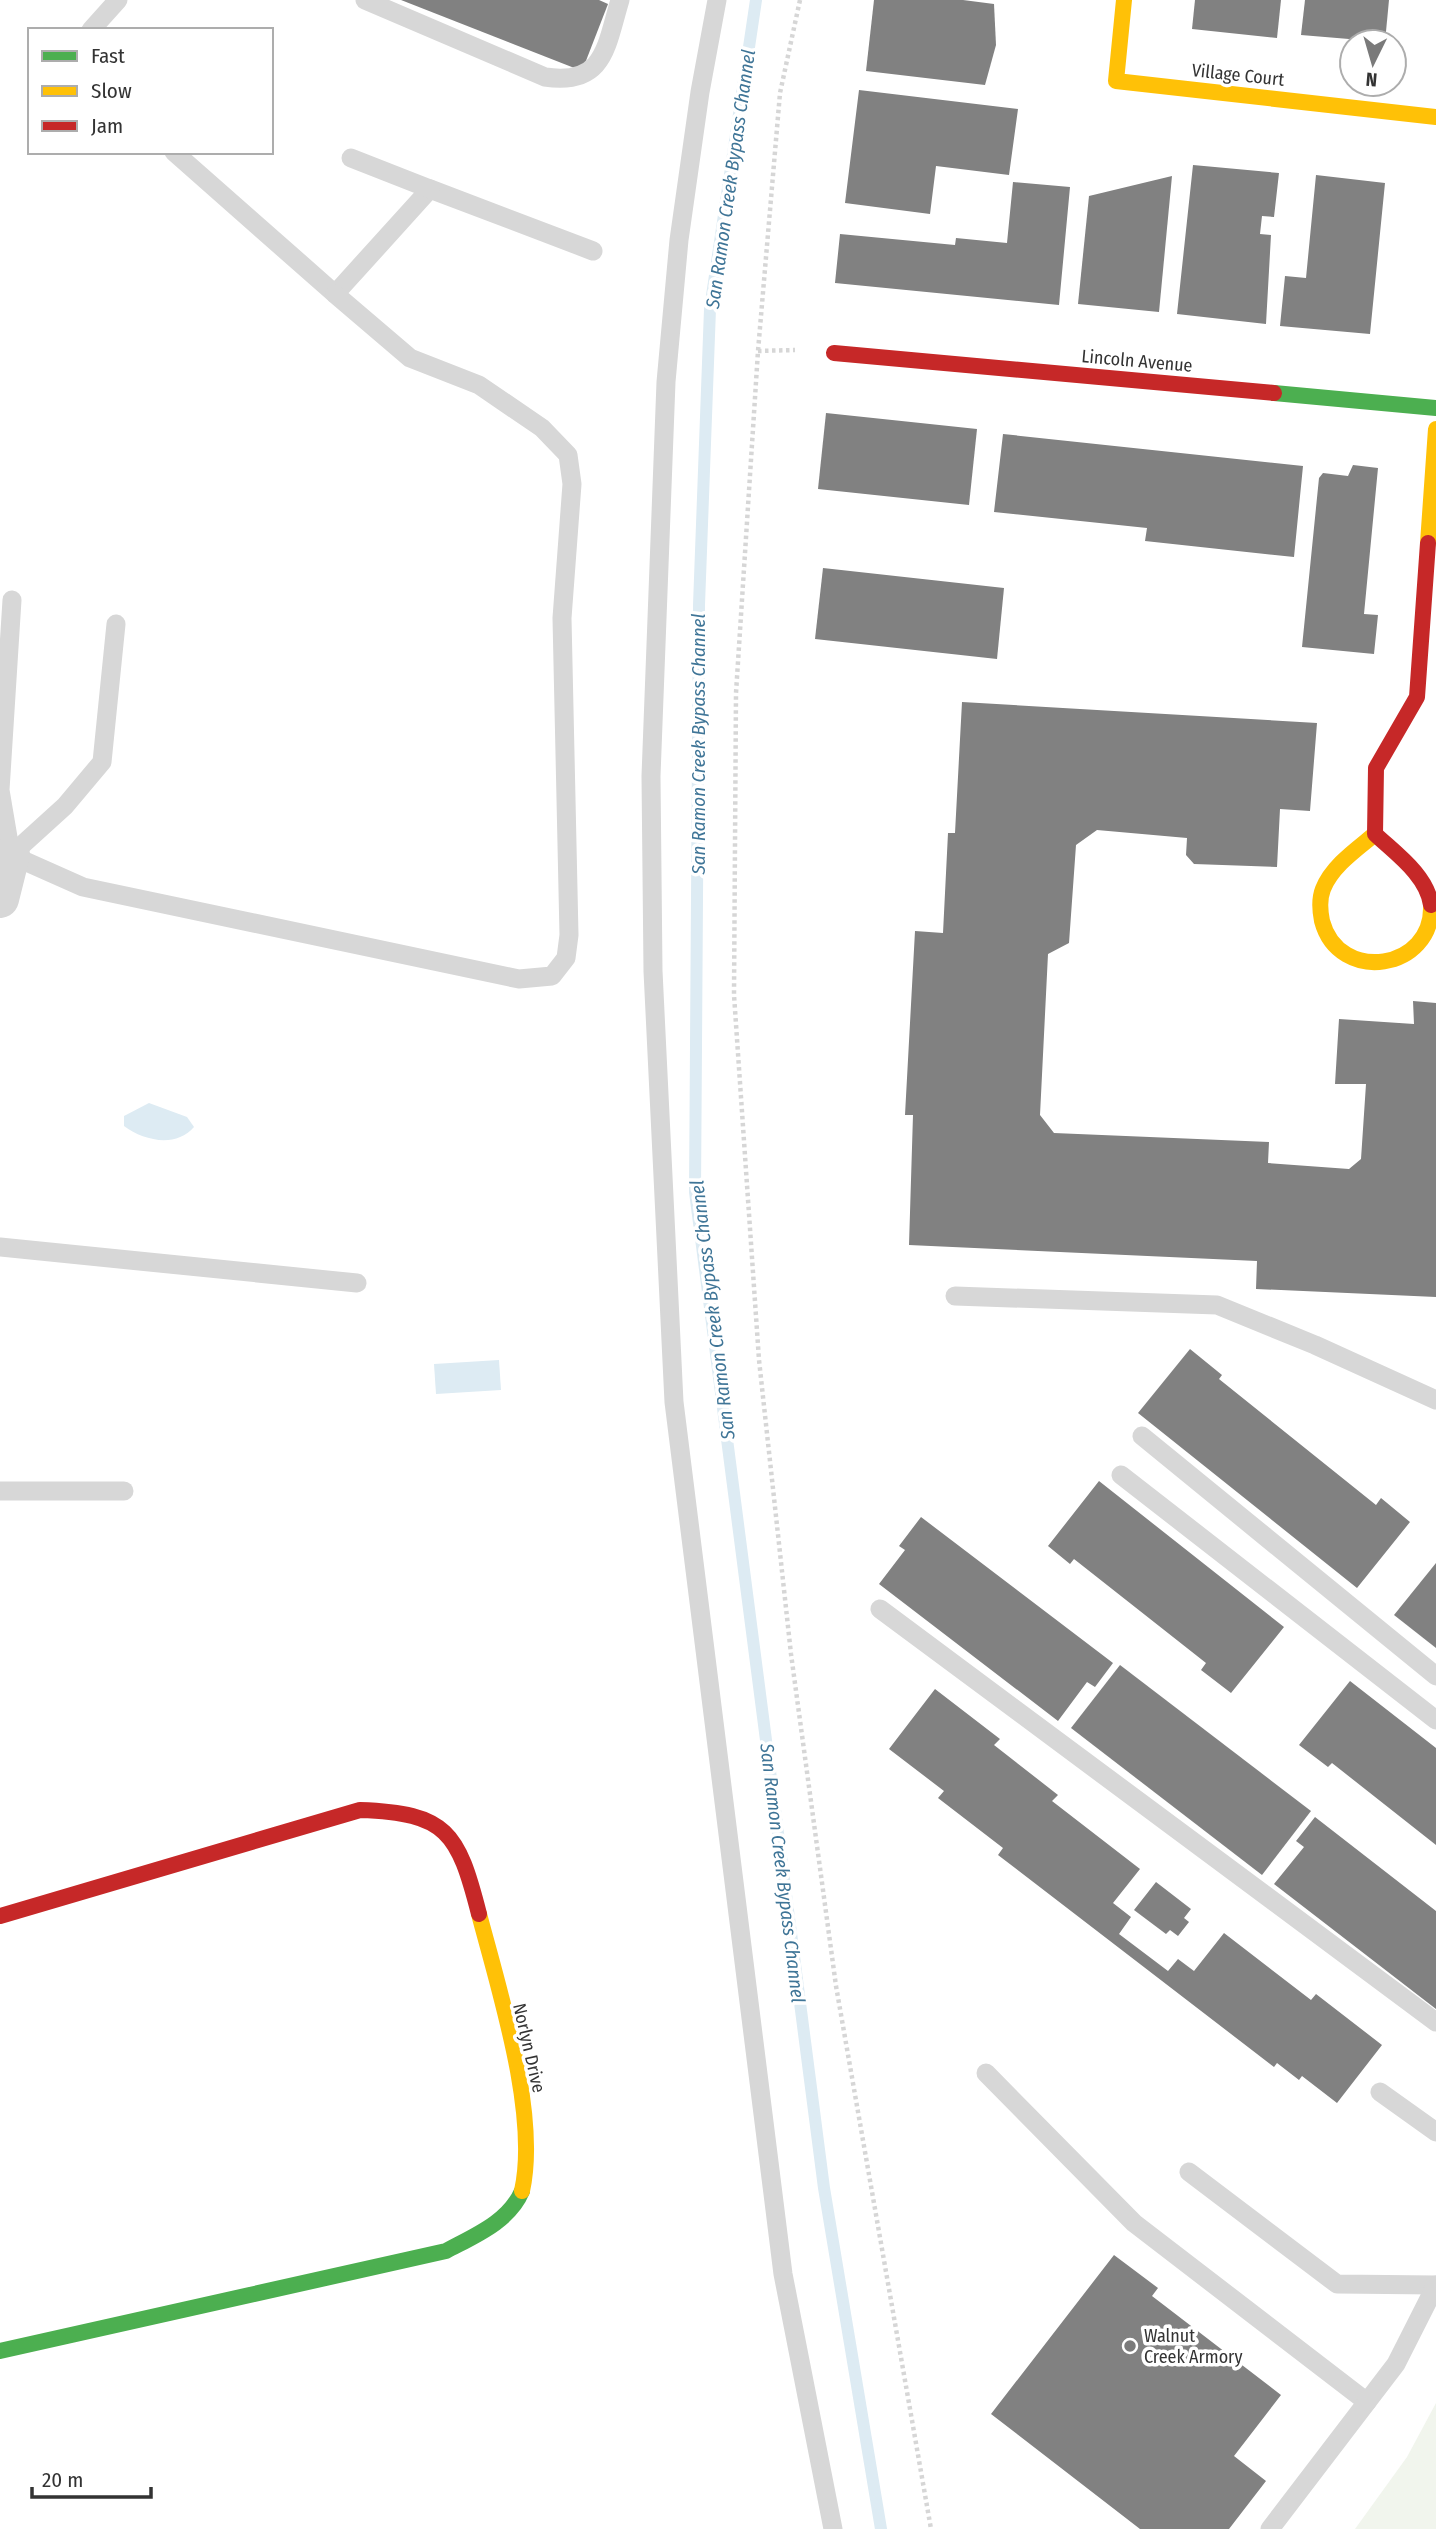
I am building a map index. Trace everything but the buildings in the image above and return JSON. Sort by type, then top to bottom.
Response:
[{"type":"street","name":"Village Court","points":[[1124,0],[1116,81],[1436,117]]},
{"type":"street","name":"Lincoln Avenue","points":[[834,353],[1436,408]]},
{"type":"street","points":[[1375,834],[1342,864],[1323,888],[1319,908],[1323,928],[1333,944],[1349,957],[1367,963],[1391,963],[1413,950],[1425,935],[1430,920],[1431,901],[1421,882],[1375,834],[1376,768],[1417,697],[1436,429]]},
{"type":"street","points":[[0,899],[11,855]]},
{"type":"street","name":"Norlyn Drive","points":[[0,1916],[360,1810],[394,1811],[433,1820],[454,1840],[470,1877],[524,2111],[529,2152],[523,2192],[500,2223],[446,2251],[0,2351]]},
{"type":"lane","points":[[93,28],[118,0]]},
{"type":"lane","points":[[365,0],[545,77],[567,81],[589,74],[603,57],[620,0]]},
{"type":"lane","points":[[717,0],[699,92],[679,240],[666,382],[651,776],[653,971],[674,1402],[783,2274],[833,2529]]},
{"type":"lane","points":[[11,855],[83,887],[519,979],[552,976],[566,958],[569,935],[562,618],[572,484],[568,455],[542,428],[479,385],[410,358],[176,154]]},
{"type":"lane","points":[[351,158],[593,251]]},
{"type":"lane","points":[[335,294],[430,189]]},
{"type":"lane","points":[[11,855],[0,790],[12,600]]},
{"type":"lane","points":[[11,855],[65,806],[102,762],[116,624]]},
{"type":"lane","points":[[0,1247],[357,1283]]},
{"type":"lane","points":[[955,1296],[1217,1305],[1315,1345],[1436,1400]]},
{"type":"lane","points":[[1142,1436],[1436,1676]]},
{"type":"lane","points":[[1121,1475],[1436,1720]]},
{"type":"lane","points":[[0,1491],[124,1491]]},
{"type":"lane","points":[[880,1609],[1436,2022]]},
{"type":"lane","points":[[986,2073],[1135,2223],[1367,2402]]},
{"type":"lane","points":[[1380,2092],[1436,2132]]},
{"type":"lane","points":[[1189,2172],[1337,2284],[1436,2285],[1396,2364],[1270,2529]]},
{"type":"path","points":[[800,0],[780,93],[758,351],[736,693],[734,995],[759,1360],[793,1667],[836,1986],[931,2529]]},
{"type":"shaded area","points":[[149,1103],[187,1117],[194,1127],[178,1138],[160,1140],[141,1135],[124,1126],[124,1116]]},
{"type":"shaded area","points":[[499,1360],[501,1390],[436,1394],[434,1364]]},
{"type":"shaded area","points":[[1436,2403],[1436,2529],[1355,2529],[1407,2457]]},
{"type":"waterway","name":"San Ramon Creek Bypass Channel","points":[[756,0],[710,309],[699,605],[695,1192],[824,2188],[881,2529]]},
{"type":"traffic: fast","points":[[1274,393],[1436,408]]},
{"type":"traffic: fast","points":[[0,2351],[446,2251],[500,2220],[522,2191]]},
{"type":"traffic: slow","points":[[1124,0],[1116,81],[1436,117]]},
{"type":"traffic: slow","points":[[1428,543],[1436,429]]},
{"type":"traffic: slow","points":[[1375,834],[1339,865],[1323,889],[1320,901],[1321,917],[1332,941],[1347,955],[1365,961],[1384,961],[1402,956],[1418,944],[1428,927],[1431,905]]},
{"type":"traffic: slow","points":[[479,1914],[506,2015],[521,2090],[526,2160],[522,2191]]},
{"type":"traffic: jam","points":[[834,353],[1274,393]]},
{"type":"traffic: jam","points":[[1428,543],[1417,697],[1376,768],[1375,834],[1417,874],[1431,905]]},
{"type":"traffic: jam","points":[[0,1916],[360,1810],[412,1816],[444,1832],[464,1864],[479,1914]]},
{"type":"place","name":"Walnut Creek Armory","points":[[1130,2346]]}]
